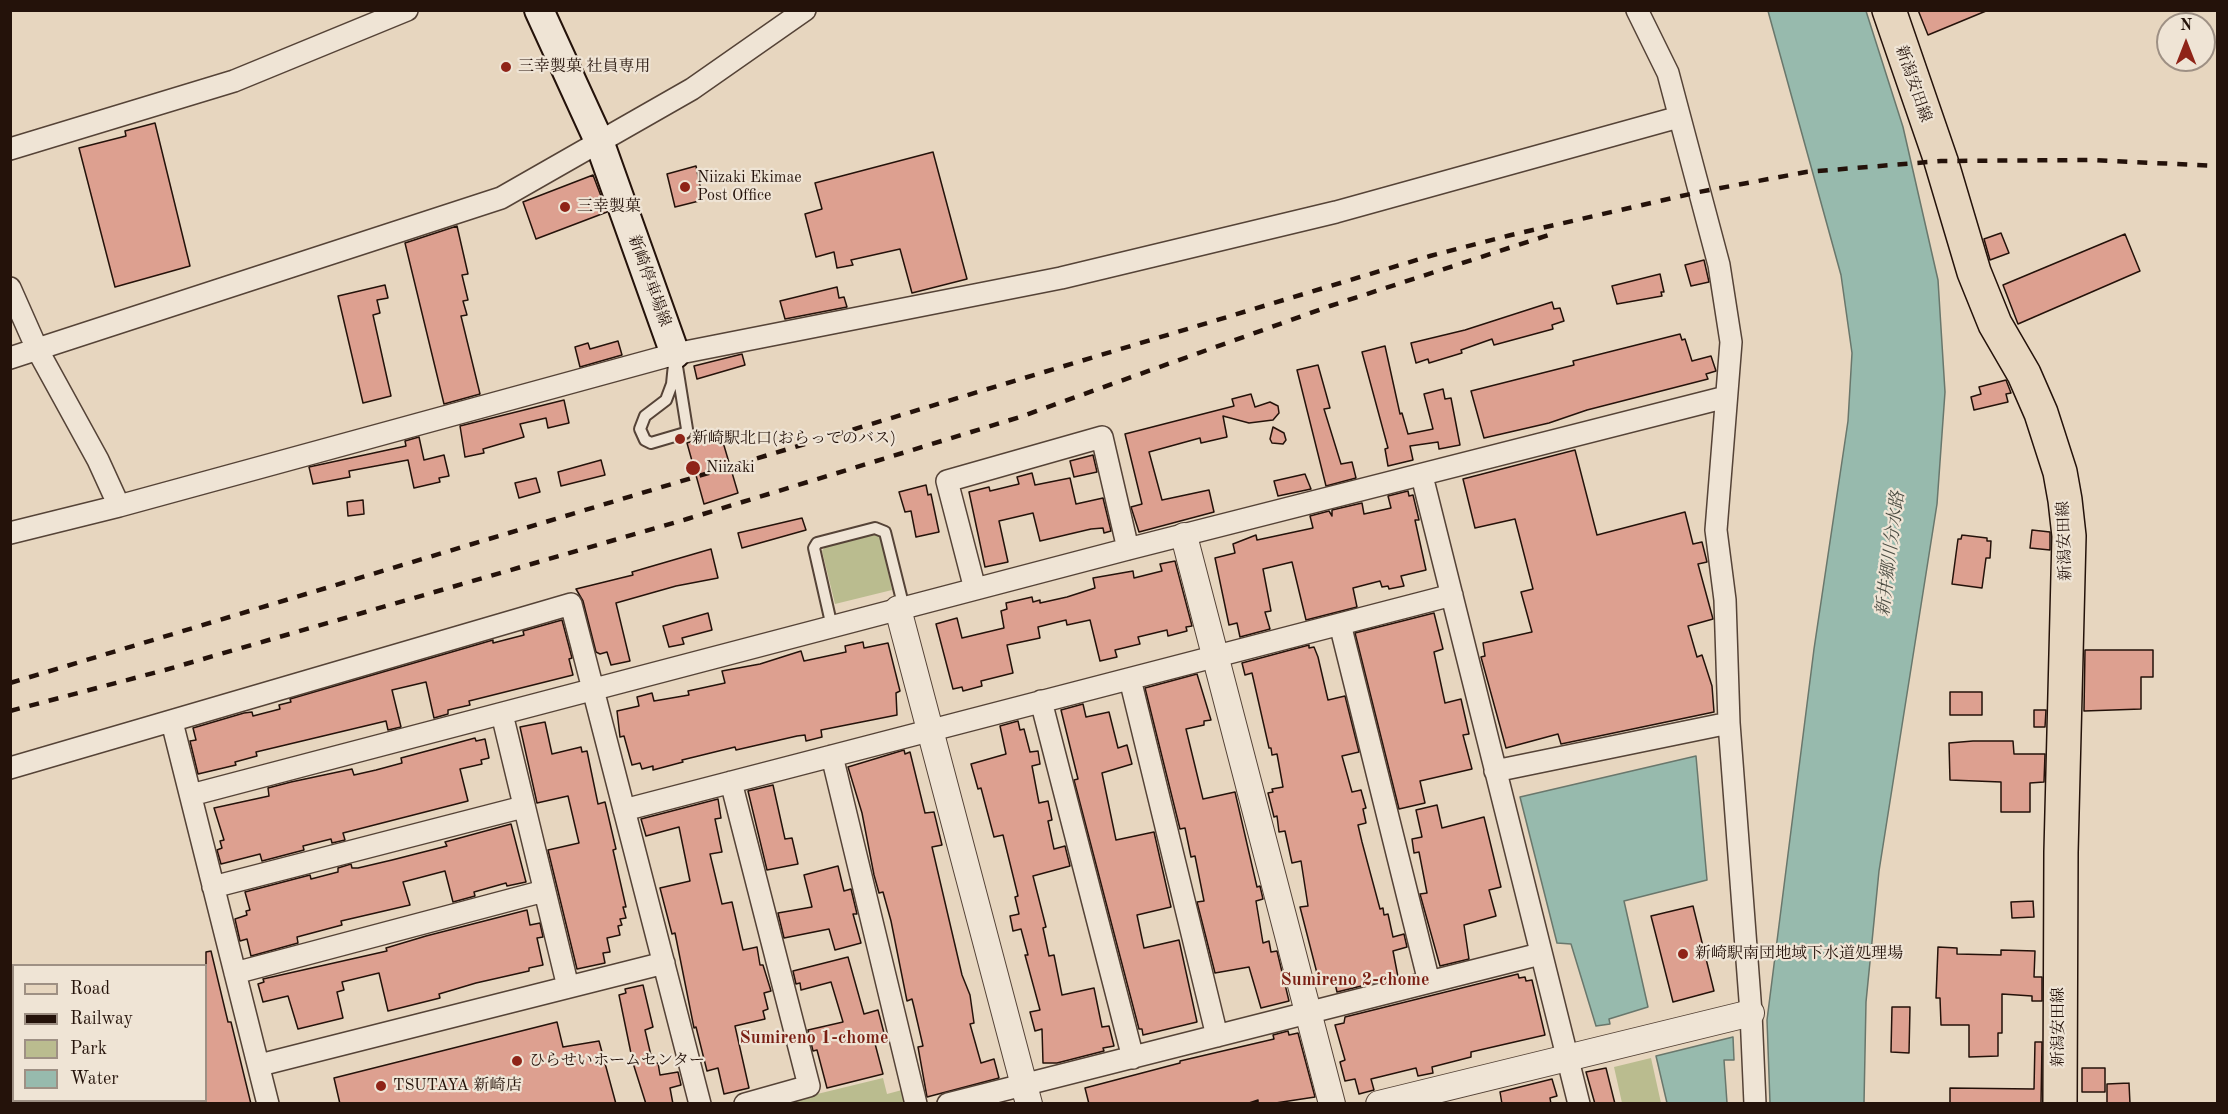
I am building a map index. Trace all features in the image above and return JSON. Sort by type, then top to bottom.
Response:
[{"type":"main road","name":"新崎停車場線","points":[[539,10],[599,141],[675,354]]},
{"type":"main road","name":"新潟安田線","points":[[1888,10],[1941,161],[1974,272],[1995,324],[2024,374],[2041,413],[2060,472],[2065,500],[2068,536],[2061,852],[2060,1104]]},
{"type":"street","points":[[10,149],[234,81],[407,10]]},
{"type":"street","points":[[10,358],[501,198],[692,89],[805,10]]},
{"type":"street","points":[[1636,10],[1668,73],[1719,265],[1731,342],[1716,530],[1725,600],[1729,723],[1751,1013],[1755,1104]]},
{"type":"street","points":[[10,532],[118,506],[675,354],[1060,278],[1336,212],[1679,117]]},
{"type":"street","points":[[10,288],[37,349],[98,459],[118,506]]},
{"type":"street","points":[[191,795],[1128,549],[1726,397]]},
{"type":"street","points":[[975,589],[947,481],[1102,437],[1128,549]]},
{"type":"street","points":[[1422,476],[1540,954],[1580,1104]]},
{"type":"street","points":[[1184,536],[1332,1104]]},
{"type":"street","points":[[624,810],[1452,595]]},
{"type":"street","points":[[10,768],[572,604],[700,1104]]},
{"type":"street","points":[[901,608],[930,730],[1027,1094]]},
{"type":"street","points":[[1340,624],[1429,982]]},
{"type":"street","points":[[1130,679],[1217,1036]]},
{"type":"street","points":[[1041,701],[1133,1058]]},
{"type":"street","points":[[502,714],[568,987]]},
{"type":"street","points":[[172,722],[268,1104]]},
{"type":"street","points":[[1495,771],[1729,723]]},
{"type":"street","points":[[832,756],[916,1104]]},
{"type":"street","points":[[731,782],[809,1086],[745,1104]]},
{"type":"street","points":[[213,887],[523,807]]},
{"type":"street","points":[[235,973],[544,891]]},
{"type":"street","points":[[948,1104],[1027,1094],[1133,1058],[1540,954]]},
{"type":"street","points":[[260,1065],[664,963]]},
{"type":"street","points":[[1379,1104],[1751,1013]]},
{"type":"lane","points":[[675,354],[687,429],[685,433],[651,443],[645,440],[640,429],[645,416],[666,400],[672,384],[675,354]]},
{"type":"lane","points":[[832,627],[814,548],[818,543],[875,528],[885,532],[901,608]]},
{"type":"green space","points":[[875,532],[880,536],[892,590],[835,604],[822,551],[825,547]]},
{"type":"green space","points":[[1651,1058],[1661,1103],[1622,1103],[1614,1067]]},
{"type":"green space","points":[[883,1078],[887,1094],[902,1090],[905,1104],[776,1104]]},
{"type":"water","name":"新井郷川分水路","points":[[1768,11],[1866,11],[1903,127],[1938,280],[1945,392],[1937,504],[1879,871],[1866,1002],[1864,1103],[1770,1103],[1767,1020],[1814,649],[1848,421],[1852,353],[1841,275]]},
{"type":"water","points":[[1696,756],[1707,880],[1624,901],[1648,1007],[1609,1019],[1610,1024],[1596,1026],[1571,944],[1557,943],[1520,797]]},
{"type":"water","points":[[1733,1037],[1734,1060],[1724,1060],[1727,1103],[1667,1103],[1656,1056]]},
{"type":"building","points":[[1918,10],[1986,10],[1986,11],[1928,35]]},
{"type":"building","points":[[155,123],[190,266],[115,287],[79,148],[126,136],[125,131]]},
{"type":"building","points":[[933,152],[967,279],[912,293],[900,249],[851,260],[853,265],[837,268],[834,252],[816,257],[805,214],[822,209],[815,183]]},
{"type":"building","points":[[696,166],[703,200],[675,207],[667,174]]},
{"type":"building","name":"三幸製菓","points":[[593,175],[607,212],[536,239],[523,202]]},
{"type":"building","points":[[457,226],[468,274],[462,275],[468,300],[463,301],[467,315],[461,316],[480,394],[444,404],[405,243]]},
{"type":"building","points":[[2001,233],[2009,253],[1990,260],[1984,239]]},
{"type":"building","points":[[2125,234],[2140,271],[2018,324],[2003,285]]},
{"type":"building","points":[[1704,260],[1709,282],[1691,286],[1685,265]]},
{"type":"building","points":[[1660,274],[1664,292],[1661,292],[1662,296],[1617,304],[1612,286]]},
{"type":"building","points":[[385,285],[388,298],[377,300],[380,313],[373,315],[391,396],[363,403],[338,296]]},
{"type":"building","points":[[837,287],[839,298],[844,297],[847,307],[785,319],[780,301]]},
{"type":"building","points":[[1552,302],[1554,309],[1560,308],[1564,321],[1552,325],[1553,329],[1494,345],[1492,339],[1461,350],[1462,353],[1429,363],[1428,359],[1416,363],[1411,343],[1465,330]]},
{"type":"building","points":[[1680,334],[1682,340],[1685,339],[1692,361],[1711,356],[1716,371],[1706,374],[1708,379],[1587,410],[1549,423],[1484,438],[1471,391],[1574,365],[1573,361]]},
{"type":"building","points":[[618,341],[622,355],[580,367],[575,347],[588,343],[590,349]]},
{"type":"building","points":[[1385,346],[1400,414],[1402,413],[1408,434],[1433,429],[1424,394],[1443,389],[1445,399],[1451,398],[1460,445],[1439,449],[1438,442],[1410,446],[1413,460],[1388,466],[1385,449],[1388,448],[1362,352]]},
{"type":"building","points":[[742,354],[745,365],[697,379],[694,366]]},
{"type":"building","points":[[1318,365],[1330,408],[1324,409],[1341,464],[1352,462],[1356,478],[1326,486],[1297,370]]},
{"type":"building","points":[[2006,380],[2011,393],[2006,394],[2008,402],[1974,410],[1971,397],[1981,394],[1979,387]]},
{"type":"building","points":[[1251,394],[1255,407],[1270,402],[1278,406],[1279,413],[1273,420],[1249,423],[1223,416],[1227,437],[1201,443],[1200,438],[1149,452],[1162,500],[1209,490],[1214,512],[1139,532],[1131,507],[1142,504],[1125,434],[1234,406],[1232,399]]},
{"type":"building","points":[[564,400],[569,423],[548,428],[546,418],[520,424],[524,437],[483,449],[484,453],[465,457],[460,426]]},
{"type":"building","points":[[1273,427],[1284,433],[1286,440],[1283,444],[1272,443],[1270,439]]},
{"type":"building","points":[[720,432],[738,493],[704,504],[687,443]]},
{"type":"building","points":[[419,437],[424,460],[444,455],[449,476],[439,478],[440,482],[414,488],[408,460],[349,471],[350,477],[313,484],[309,467],[406,446],[405,441]]},
{"type":"building","points":[[1575,450],[1597,535],[1685,512],[1693,544],[1702,542],[1707,562],[1698,564],[1713,619],[1688,626],[1697,657],[1702,655],[1712,686],[1714,712],[1561,744],[1558,734],[1506,748],[1481,657],[1485,656],[1483,643],[1532,632],[1521,592],[1533,589],[1515,519],[1475,528],[1463,479]]},
{"type":"building","points":[[1093,455],[1097,472],[1074,477],[1070,461]]},
{"type":"building","points":[[601,460],[605,475],[561,486],[558,472]]},
{"type":"building","points":[[1032,473],[1035,485],[1070,478],[1076,504],[1103,498],[1111,531],[1104,533],[1103,528],[1091,529],[1040,541],[1033,513],[999,521],[1008,562],[985,567],[969,492],[989,487],[990,491],[1019,484],[1017,477]]},
{"type":"building","points":[[1305,474],[1311,489],[1278,496],[1274,481]]},
{"type":"building","points":[[536,478],[540,492],[519,498],[515,483]]},
{"type":"building","points":[[926,485],[928,495],[931,494],[939,532],[916,537],[911,511],[905,512],[899,492]]},
{"type":"building","points":[[1408,491],[1409,496],[1413,495],[1419,520],[1415,520],[1426,570],[1401,576],[1404,586],[1389,589],[1388,586],[1382,587],[1380,581],[1353,588],[1357,607],[1306,620],[1292,562],[1263,569],[1271,611],[1265,612],[1270,629],[1240,637],[1237,623],[1229,625],[1215,558],[1235,553],[1233,544],[1256,535],[1257,540],[1313,528],[1310,516],[1329,511],[1332,516],[1332,510],[1362,503],[1364,514],[1391,508],[1388,496]]},
{"type":"building","points":[[363,500],[364,514],[348,516],[347,502]]},
{"type":"building","points":[[802,518],[806,530],[742,548],[738,533]]},
{"type":"building","points":[[2032,530],[2050,532],[2050,550],[2030,548]]},
{"type":"building","points":[[1962,535],[1987,538],[1987,541],[1991,541],[1990,558],[1986,558],[1982,588],[1952,584],[1958,539],[1961,539]]},
{"type":"building","points":[[711,549],[718,578],[676,586],[616,603],[630,661],[611,665],[607,652],[600,654],[596,652],[583,601],[576,589],[633,575],[632,572]]},
{"type":"building","points":[[1175,561],[1192,626],[1186,627],[1187,631],[1168,636],[1167,630],[1138,637],[1140,644],[1115,650],[1117,657],[1100,661],[1090,620],[1067,625],[1066,620],[1038,627],[1040,638],[1007,645],[1013,673],[981,681],[982,686],[963,691],[962,687],[953,689],[936,624],[957,618],[962,638],[1004,628],[1001,611],[1007,609],[1006,603],[1032,597],[1033,602],[1040,600],[1040,603],[1067,597],[1095,588],[1093,578],[1133,571],[1134,578],[1162,571],[1160,564]]},
{"type":"building","points":[[708,613],[712,630],[682,638],[684,644],[669,647],[663,626]]},
{"type":"building","points":[[1434,613],[1443,649],[1434,652],[1445,703],[1461,699],[1469,734],[1463,735],[1472,769],[1420,781],[1425,803],[1399,809],[1355,633]]},
{"type":"building","points":[[562,620],[572,658],[569,659],[573,675],[469,701],[470,705],[448,710],[448,714],[434,718],[426,682],[392,690],[401,727],[388,730],[386,721],[256,752],[257,756],[235,762],[236,765],[198,774],[190,741],[196,740],[193,728],[244,713],[252,712],[253,716],[280,709],[279,705],[291,702],[290,699],[493,640],[493,643],[524,635],[523,631]]},
{"type":"building","points":[[863,642],[864,648],[888,643],[900,691],[896,693],[897,715],[821,730],[822,737],[806,741],[805,735],[736,750],[735,747],[653,770],[653,766],[642,769],[640,763],[632,765],[624,736],[620,737],[617,711],[639,706],[637,697],[652,693],[654,701],[689,695],[688,691],[725,683],[722,671],[760,664],[801,651],[804,661],[846,652],[845,646]]},
{"type":"building","points":[[1309,645],[1309,648],[1314,647],[1318,657],[1328,700],[1345,696],[1359,752],[1342,756],[1352,792],[1361,790],[1366,808],[1363,809],[1366,823],[1358,825],[1362,842],[1380,909],[1383,908],[1384,915],[1388,914],[1393,937],[1404,934],[1407,947],[1393,951],[1398,977],[1337,992],[1334,979],[1319,981],[1300,907],[1308,906],[1301,861],[1292,863],[1285,831],[1279,832],[1277,816],[1274,817],[1268,793],[1273,792],[1272,789],[1283,787],[1277,754],[1272,755],[1271,748],[1269,748],[1252,673],[1245,675],[1242,663]]},
{"type":"building","points":[[2085,650],[2153,650],[2153,677],[2141,677],[2141,709],[2084,711]]},
{"type":"building","points":[[1197,674],[1211,720],[1204,721],[1204,725],[1186,729],[1203,799],[1235,792],[1257,887],[1260,886],[1263,899],[1256,901],[1263,943],[1269,941],[1271,952],[1277,951],[1289,1001],[1261,1008],[1249,967],[1215,973],[1197,902],[1204,901],[1195,856],[1191,857],[1185,828],[1180,829],[1145,688]]},
{"type":"building","points":[[1950,692],[1982,692],[1982,715],[1950,715]]},
{"type":"building","points":[[1083,704],[1086,717],[1109,712],[1118,748],[1127,745],[1132,764],[1102,773],[1116,840],[1154,832],[1171,907],[1137,915],[1144,948],[1179,940],[1197,1022],[1143,1035],[1142,1029],[1139,1029],[1074,780],[1078,779],[1061,710]]},
{"type":"building","points":[[2034,710],[2046,710],[2045,727],[2034,727]]},
{"type":"building","points":[[1018,721],[1020,730],[1024,729],[1030,752],[1038,751],[1040,764],[1032,766],[1039,803],[1048,801],[1052,820],[1048,821],[1054,849],[1065,846],[1070,866],[1033,876],[1046,927],[1043,928],[1049,956],[1054,955],[1062,995],[1094,988],[1102,1027],[1109,1026],[1114,1046],[1103,1048],[1104,1051],[1057,1063],[1043,1063],[1042,1029],[1035,1031],[1030,1012],[1040,1010],[1025,955],[1028,955],[1021,929],[1013,931],[1010,916],[1019,914],[1015,897],[1018,896],[1003,835],[994,837],[981,788],[978,789],[971,764],[1006,754],[1000,726]]},
{"type":"building","points":[[545,722],[552,754],[581,747],[582,752],[587,751],[598,804],[605,802],[626,907],[623,907],[626,918],[620,919],[622,925],[618,926],[620,935],[607,938],[610,952],[603,953],[605,963],[577,969],[548,850],[579,843],[568,796],[537,803],[520,727]]},
{"type":"building","points":[[475,738],[476,741],[485,739],[489,758],[481,760],[482,764],[460,769],[468,801],[343,833],[345,840],[332,843],[331,839],[303,846],[304,850],[262,861],[260,854],[221,864],[217,850],[222,848],[220,841],[224,840],[214,808],[269,796],[268,788],[352,769],[354,775],[376,770],[402,763],[401,758]]},
{"type":"building","points":[[2013,741],[2014,754],[2045,754],[2044,782],[2030,783],[2030,812],[2001,812],[2001,782],[1950,780],[1949,743]]},
{"type":"building","points":[[904,750],[905,754],[910,752],[925,813],[934,812],[942,845],[932,847],[962,975],[970,995],[974,1023],[970,1024],[981,1063],[994,1059],[999,1078],[927,1097],[918,1047],[923,1046],[914,1007],[912,999],[907,1001],[891,921],[883,892],[879,893],[862,813],[848,767]]},
{"type":"building","points":[[773,785],[785,839],[792,838],[798,864],[767,870],[748,791]]},
{"type":"building","points":[[718,799],[721,818],[715,819],[722,852],[710,854],[722,904],[732,902],[743,950],[757,947],[760,965],[763,965],[771,991],[764,993],[768,1009],[763,1011],[765,1019],[735,1026],[749,1088],[724,1094],[718,1068],[707,1071],[696,1027],[694,1028],[675,933],[672,934],[660,888],[690,881],[679,827],[646,836],[641,819]]},
{"type":"building","points":[[1437,805],[1442,828],[1484,817],[1501,887],[1489,890],[1496,916],[1464,925],[1469,959],[1440,966],[1420,894],[1427,893],[1419,852],[1414,853],[1412,839],[1422,837],[1416,810]]},
{"type":"building","points":[[511,824],[526,882],[507,886],[506,883],[474,892],[475,896],[453,902],[445,871],[403,882],[410,905],[341,921],[342,925],[297,937],[298,943],[251,956],[247,939],[240,941],[235,919],[247,915],[246,911],[250,910],[245,892],[310,875],[311,879],[338,872],[338,868],[351,864],[352,868],[358,868],[447,846],[445,842]]},
{"type":"building","points":[[838,866],[844,891],[851,889],[857,914],[853,914],[861,943],[835,950],[829,929],[784,938],[778,913],[812,907],[804,875]]},
{"type":"building","points":[[2033,901],[2034,917],[2012,918],[2011,902]]},
{"type":"building","name":"新崎駅南団地域下水道処理場","points":[[1693,906],[1714,991],[1673,1002],[1651,916]]},
{"type":"building","points":[[527,910],[530,925],[540,923],[543,937],[537,938],[543,965],[529,968],[529,971],[476,983],[439,994],[440,998],[388,1011],[379,973],[342,982],[344,990],[337,992],[343,1018],[298,1029],[288,996],[263,1002],[258,984],[264,982],[263,979],[387,951],[386,948],[426,936]]},
{"type":"building","points":[[1938,947],[1957,948],[1957,954],[2001,955],[2001,950],[2035,951],[2034,977],[2042,977],[2042,1001],[2032,1001],[2032,996],[2002,994],[2002,1033],[1998,1033],[1998,1056],[1969,1057],[1969,1025],[1941,1025],[1940,998],[1936,998]]},
{"type":"building","points":[[211,951],[251,1104],[206,1104],[206,952]]},
{"type":"building","points":[[848,957],[864,1014],[878,1010],[884,1033],[873,1036],[883,1074],[827,1088],[817,1050],[813,1051],[808,1030],[843,1022],[831,982],[801,990],[800,983],[796,984],[793,971]]},
{"type":"building","points":[[1518,974],[1519,978],[1525,977],[1526,981],[1532,980],[1545,1035],[1471,1052],[1471,1057],[1432,1067],[1433,1073],[1418,1076],[1416,1068],[1371,1079],[1374,1090],[1359,1094],[1355,1079],[1345,1081],[1340,1062],[1345,1060],[1335,1025],[1344,1023],[1345,1017]]},
{"type":"building","points":[[643,985],[653,1027],[645,1030],[653,1064],[658,1063],[660,1075],[678,1072],[681,1085],[670,1088],[673,1104],[646,1104],[633,1063],[619,995],[626,993],[625,989]]},
{"type":"building","points":[[1892,1007],[1910,1007],[1909,1053],[1891,1052]]},
{"type":"building","name":"ひらせいホームセンター","points":[[557,1022],[563,1047],[599,1041],[616,1104],[340,1104],[334,1078]]},
{"type":"building","points":[[1288,1031],[1289,1035],[1298,1033],[1315,1097],[1269,1104],[1258,1104],[1258,1100],[1246,1104],[1089,1104],[1085,1088],[1180,1063],[1180,1061],[1274,1039],[1273,1035]]},
{"type":"building","points":[[2035,1042],[2042,1042],[2041,1104],[1950,1103],[1950,1088],[2034,1089]]},
{"type":"building","points":[[1606,1068],[1615,1104],[1595,1104],[1586,1072]]},
{"type":"building","points":[[2082,1068],[2105,1068],[2105,1092],[2082,1092]]},
{"type":"building","points":[[1552,1079],[1557,1096],[1550,1098],[1551,1104],[1502,1104],[1500,1092]]},
{"type":"building","points":[[2129,1083],[2130,1104],[2107,1104],[2107,1084]]},
{"type":"railway","points":[[10,683],[1430,256],[1511,235],[1699,192],[1806,172],[1941,161],[2090,160],[2218,166]]},
{"type":"railway","points":[[10,711],[165,670],[687,519],[1020,417],[1330,306],[1555,233]]},
{"type":"place","name":"三幸製菓 社員専用","points":[[506,67]]},
{"type":"place","name":"Niizaki Ekimae Post Office","points":[[685,187]]},
{"type":"place","name":"三幸製菓","points":[[565,207]]},
{"type":"place","name":"新崎駅北口(おらってのバス)","points":[[680,439]]},
{"type":"place","name":"Niizaki","points":[[693,468]]},
{"type":"place","name":"新崎駅南団地域下水道処理場","points":[[1683,954]]},
{"type":"place","name":"ひらせいホームセンター","points":[[517,1061]]},
{"type":"place","name":"TSUTAYA 新崎店","points":[[381,1086]]},
{"type":"district","name":"Sumireno 2-chome","points":[[1355,980]]},
{"type":"district","name":"Sumireno 1-chome","points":[[814,1038]]}]
